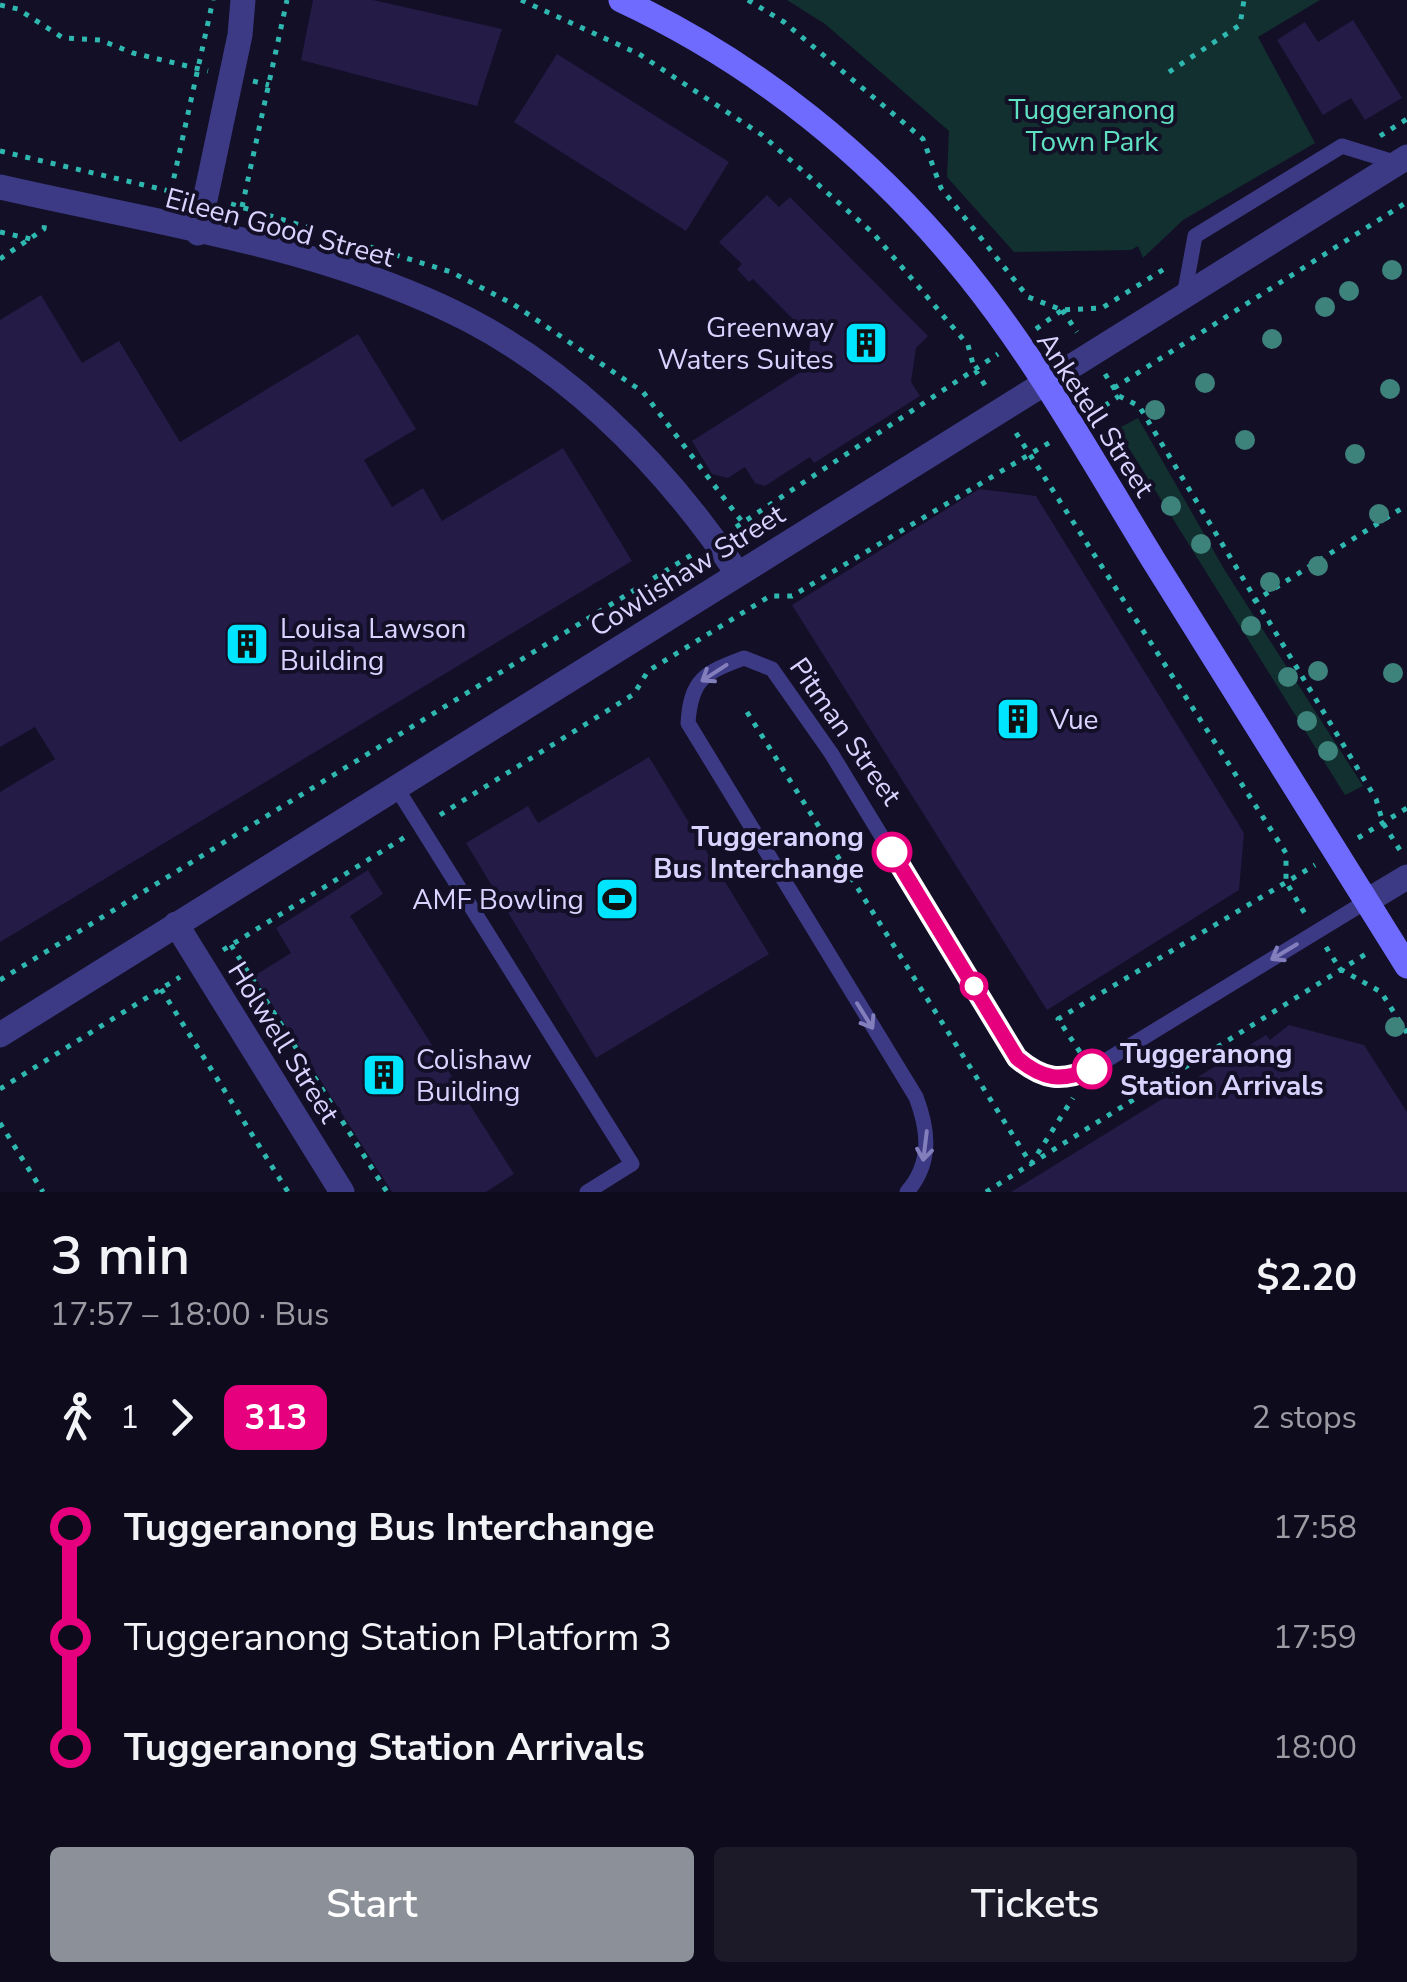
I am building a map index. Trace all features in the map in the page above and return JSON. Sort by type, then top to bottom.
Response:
[{"type":"street","points":[[198,233],[232,76],[243,0]]},
{"type":"street","points":[[240,34],[252,0]]},
{"type":"street","name":"Anketell Street","points":[[620,0],[724,54],[856,156],[970,277],[1044,383],[1407,966]]},
{"type":"street","name":"Cowlishaw Street","points":[[0,1034],[1402,160]]},
{"type":"street","name":"Eileen Good Street","points":[[0,187],[304,258],[384,284],[506,341],[615,425],[716,540],[738,574]]},
{"type":"street","name":"Pitman Street","points":[[1367,902],[1407,877]]},
{"type":"street","name":"Holwell Street","points":[[176,924],[342,1192]]},
{"type":"lane","points":[[1184,296],[1195,236],[1342,146],[1402,160]]},
{"type":"lane","name":"Pitman Street","points":[[907,1192],[920,1177],[928,1126],[916,1097],[688,723],[690,693],[710,671],[744,658],[772,669],[831,753],[1017,1058],[1038,1076],[1067,1079],[1092,1069],[1367,902]]},
{"type":"lane","points":[[396,786],[632,1164],[587,1192]]},
{"type":"path","points":[[172,191],[213,0]]},
{"type":"path","points":[[242,207],[287,0]]},
{"type":"path","points":[[0,980],[716,540],[974,368],[968,345],[873,232],[762,135],[639,54],[522,0]]},
{"type":"path","points":[[748,0],[784,22],[923,139],[940,188],[1028,297],[1062,310]]},
{"type":"path","points":[[1169,72],[1240,25],[1244,0]]},
{"type":"path","points":[[0,5],[18,9],[64,38],[100,40],[133,54],[269,85]]},
{"type":"path","points":[[1401,123],[1407,132]]},
{"type":"path","points":[[0,259],[44,229],[48,198]]},
{"type":"path","points":[[1114,388],[1407,202]]},
{"type":"path","points":[[0,232],[32,240]]},
{"type":"path","points":[[1120,396],[1139,406],[1253,602],[1376,799],[1383,823],[1407,861]]},
{"type":"path","points":[[0,1090],[634,694],[648,671],[770,596],[792,596],[1032,454],[1286,853],[1286,882],[1058,1019]]},
{"type":"path","points":[[1253,602],[1407,505]]},
{"type":"path","points":[[746,712],[1031,1164]]},
{"type":"path","points":[[1383,823],[1407,808]]},
{"type":"path","points":[[231,945],[386,1192]]},
{"type":"path","points":[[986,1192],[1340,970],[1381,992],[1407,1033]]},
{"type":"path","points":[[161,989],[288,1192]]},
{"type":"path","points":[[0,1123],[43,1192]]},
{"type":"green space","name":"Tuggeranong Town Park","points":[[787,0],[1320,0],[1258,37],[1315,143],[1183,220],[1143,258],[1138,246],[1131,250],[1014,252],[947,177],[949,131],[825,24]]},
{"type":"green space","points":[[1138,418],[1224,569],[1363,786],[1345,795],[1117,429]]},
{"type":"building","points":[[313,0],[373,0],[502,29],[477,106],[301,60]]},
{"type":"building","points":[[1353,20],[1402,98],[1365,120],[1351,98],[1323,115],[1277,40],[1305,22],[1318,42]]},
{"type":"building","points":[[557,54],[729,162],[686,231],[514,122]]},
{"type":"building","name":"Greenway Waters Suites","points":[[767,195],[779,207],[790,197],[928,336],[916,348],[911,382],[920,396],[814,463],[810,457],[765,486],[755,483],[745,467],[728,478],[712,474],[692,441],[807,368],[811,337],[753,279],[749,282],[737,269],[742,264],[719,242]]},
{"type":"building","name":"Louisa Lawson Building","points":[[41,295],[82,363],[119,341],[180,442],[358,334],[416,429],[364,460],[392,507],[423,488],[442,521],[563,448],[632,561],[0,942],[0,792],[55,759],[35,727],[0,747],[0,320]]},
{"type":"building","name":"Vue","points":[[979,489],[1036,496],[1244,833],[1239,890],[1047,1010],[792,605]]},
{"type":"building","name":"AMF Bowling","points":[[649,757],[769,954],[596,1058],[466,843],[528,806],[538,823]]},
{"type":"building","name":"Colishaw Building","points":[[368,870],[383,894],[350,916],[514,1174],[486,1192],[392,1192],[254,976],[291,953],[276,928]]},
{"type":"building","points":[[1289,1025],[1364,1045],[1407,1112],[1407,1192],[1011,1192],[1266,1035],[1270,1040]]},
{"type":"bus line","name":"313","points":[[892,852],[1017,1058],[1038,1076],[1067,1079],[1092,1069]]},
{"type":"place","name":"Greenway Waters Suites","points":[[866,343]]},
{"type":"place","name":"Louisa Lawson Building","points":[[247,644]]},
{"type":"place","name":"Vue","points":[[1018,719]]},
{"type":"place","name":"Tuggeranong Bus Interchange","points":[[892,852]]},
{"type":"place","name":"AMF Bowling","points":[[617,899]]},
{"type":"place","name":"Tuggeranong Station Arrivals","points":[[1092,1069]]},
{"type":"place","name":"Colishaw Building","points":[[384,1075]]}]
